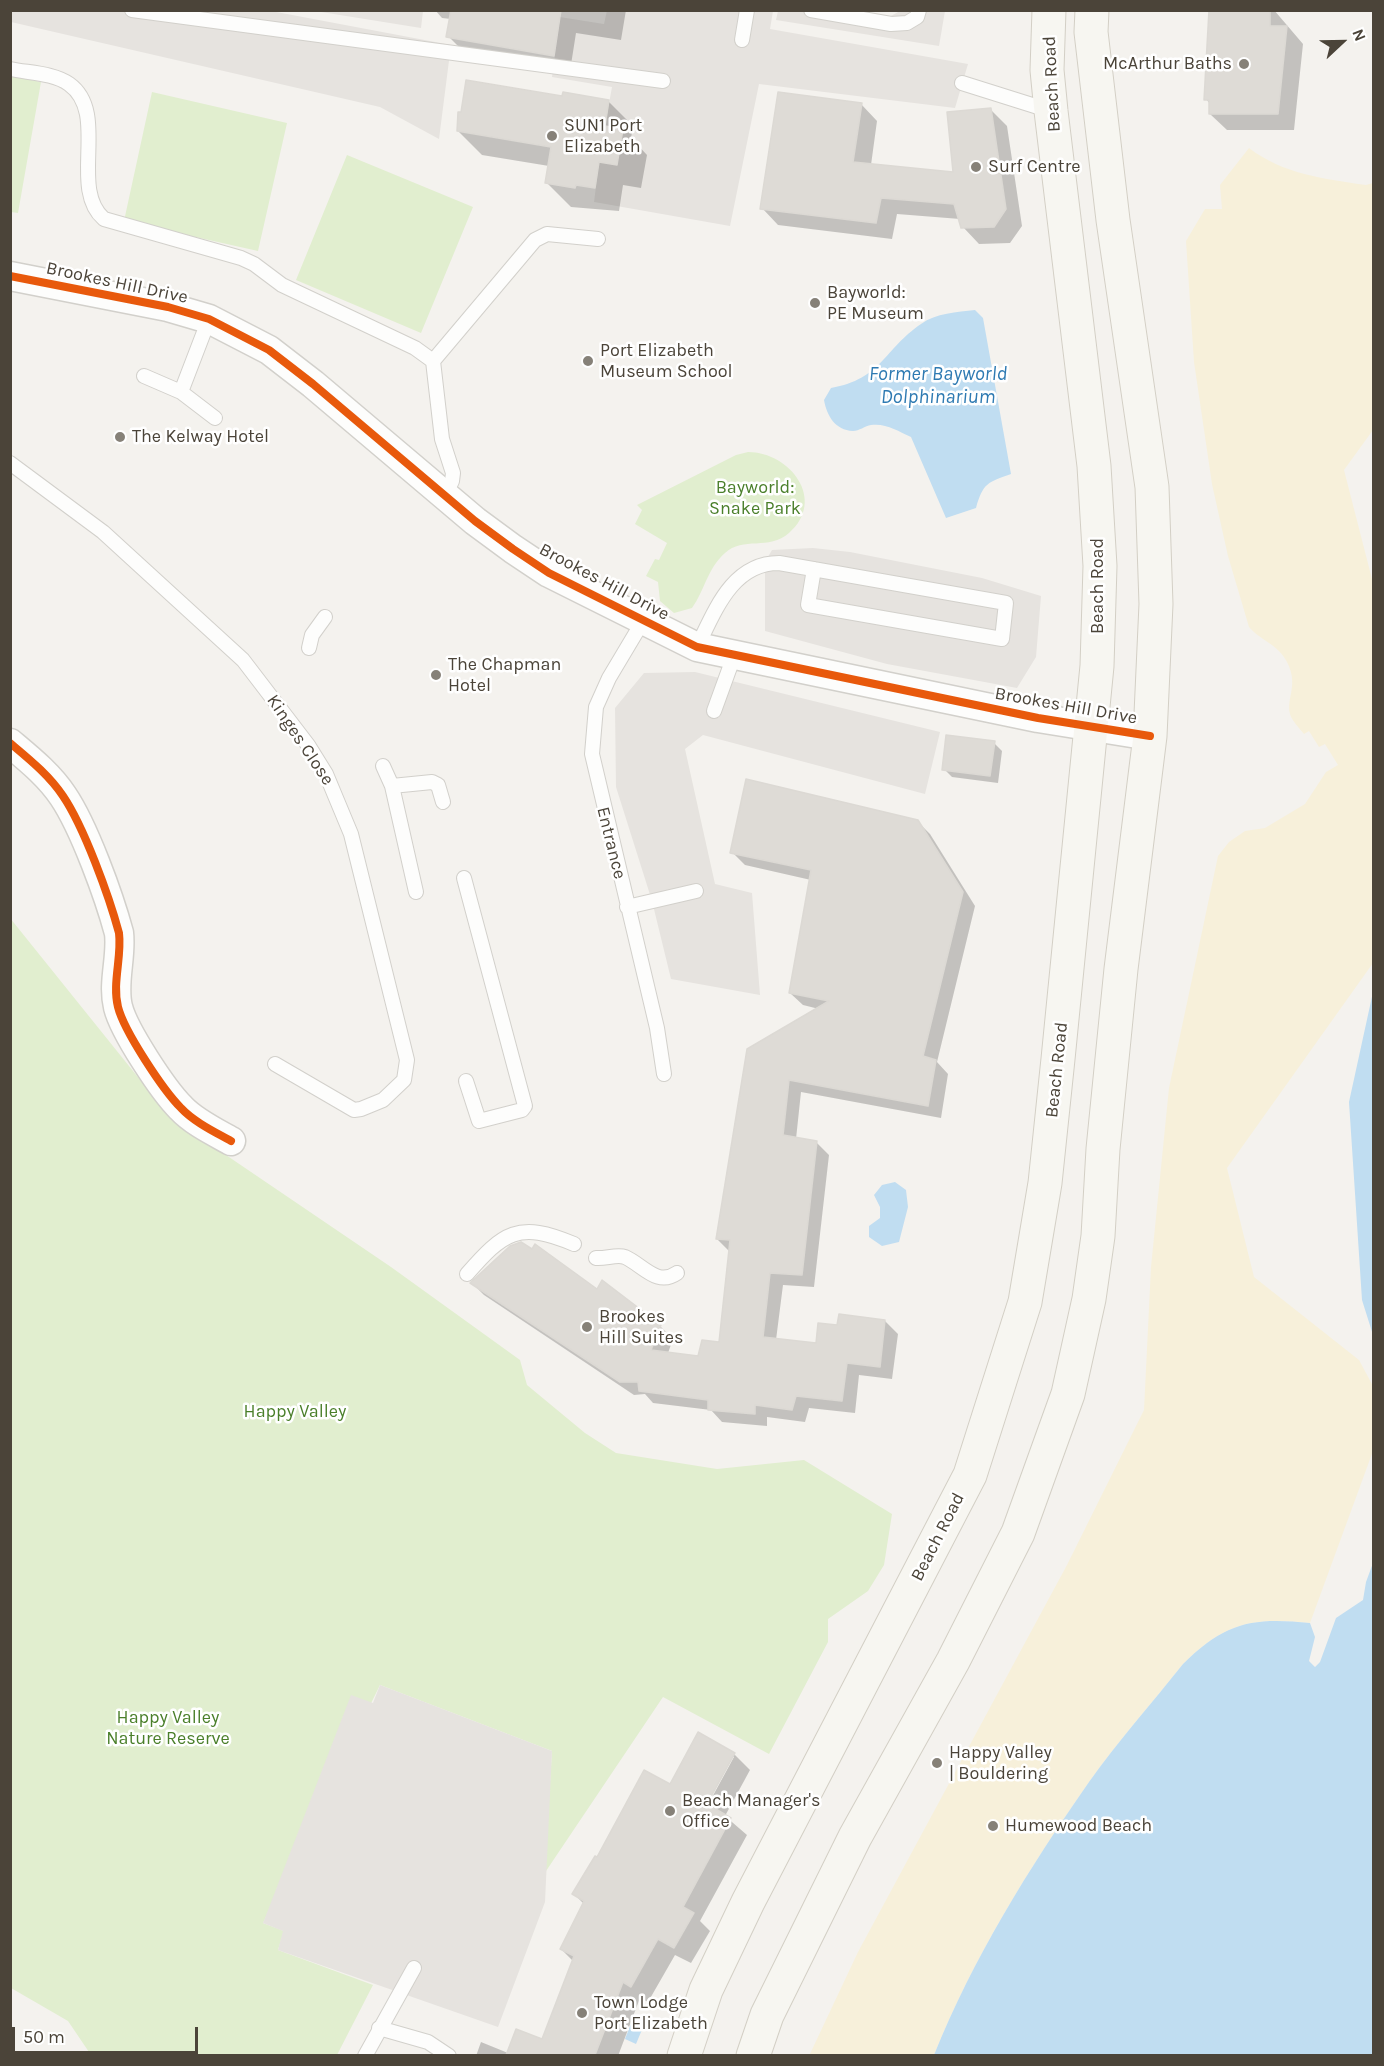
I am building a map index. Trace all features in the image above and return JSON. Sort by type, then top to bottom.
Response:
[{"type":"main road","points":[[1037,10],[1047,70]]},
{"type":"main road","name":"Beach Road","points":[[684,2055],[705,1990],[748,1902],[970,1475],[1025,1302],[1045,1183],[1097,666],[1098,518],[1047,70],[1049,10]]},
{"type":"main road","points":[[753,2055],[767,2014],[855,1837],[953,1661],[1018,1533],[1068,1394],[1098,1236],[1103,1149],[1121,969],[1150,736],[1156,604],[1152,487],[1110,190],[1091,32],[1092,10]]},
{"type":"main road","points":[[1062,198],[1110,190]]},
{"type":"street","name":"Brookes Hill Drive","points":[[10,276],[94,290],[209,319],[269,350],[475,521],[549,573],[697,647],[1038,718],[1150,736]]},
{"type":"street","points":[[10,743],[47,775],[63,796],[80,828],[119,933],[121,950],[117,991],[118,1006],[124,1021],[161,1082],[182,1110],[231,1141]]},
{"type":"lane","points":[[132,10],[663,81]]},
{"type":"lane","points":[[742,40],[747,10]]},
{"type":"lane","points":[[811,10],[891,24],[907,23],[917,17],[919,10]]},
{"type":"lane","points":[[10,69],[57,78],[69,84],[79,93],[86,110],[91,202],[97,213],[104,219],[241,258],[254,264],[282,285],[415,348],[433,361]]},
{"type":"lane","points":[[962,83],[1051,111]]},
{"type":"lane","points":[[445,495],[453,473],[442,440],[433,361],[535,240],[547,234],[598,239]]},
{"type":"lane","points":[[181,392],[209,319]]},
{"type":"lane","points":[[144,376],[181,392],[215,418]]},
{"type":"lane","name":"Kinges Close","points":[[10,463],[103,532],[243,660],[308,745],[338,799],[355,847],[387,988],[405,1050],[407,1071],[404,1080],[383,1100],[354,1110],[275,1064]]},
{"type":"lane","points":[[697,647],[716,608],[737,578],[767,563],[814,569],[1006,603],[1002,639],[808,605],[814,569]]},
{"type":"lane","points":[[309,648],[312,635],[325,616]]},
{"type":"lane","name":"Entrance","points":[[643,621],[609,678],[596,707],[592,754],[657,1028],[664,1074]]},
{"type":"lane","points":[[714,711],[734,656]]},
{"type":"lane","points":[[383,766],[392,786],[417,892]]},
{"type":"lane","points":[[392,786],[435,783],[443,802]]},
{"type":"lane","points":[[464,878],[525,1106],[522,1110],[479,1121],[466,1082]]},
{"type":"lane","points":[[627,907],[696,891]]},
{"type":"lane","points":[[467,1274],[494,1244],[513,1234],[555,1236],[574,1244]]},
{"type":"lane","points":[[596,1258],[625,1257],[661,1279],[669,1278],[677,1273]]},
{"type":"lane","points":[[365,2055],[414,1968]]},
{"type":"lane","points":[[379,2028],[428,2042],[449,2055]]},
{"type":"lane","points":[[423,2055],[428,2042]]},
{"type":"green space","points":[[11,76],[41,82],[18,213],[11,212]]},
{"type":"green space","points":[[152,92],[287,123],[258,251],[124,221]]},
{"type":"green space","points":[[347,155],[473,207],[421,333],[296,280]]},
{"type":"green space","name":"Bayworld: Snake Park","points":[[748,452],[763,454],[777,460],[798,480],[804,493],[805,506],[800,520],[789,533],[781,538],[765,543],[740,545],[725,553],[714,566],[692,608],[674,613],[660,601],[658,582],[646,576],[655,559],[659,560],[667,543],[635,524],[642,510],[637,505],[736,455]]},
{"type":"green space","name":"Happy Valley","points":[[10,918],[170,1117],[391,1267],[520,1360],[527,1385],[585,1433],[616,1453],[717,1469],[804,1460],[892,1514],[884,1565],[868,1591],[828,1619],[828,1642],[769,1754],[663,1697],[544,1874],[552,1751],[380,1685],[263,1923],[284,1931],[278,1950],[373,1985],[337,2055],[91,2055],[68,2021],[11,1988]]},
{"type":"sand","points":[[1249,148],[1276,164],[1304,174],[1366,185],[1373,183],[1373,430],[1344,470],[1373,583],[1373,963],[1227,1168],[1254,1277],[1359,1360],[1373,1386],[1373,1451],[1310,1623],[1272,1621],[1241,1626],[1213,1639],[1183,1664],[1100,1767],[1045,1847],[984,1949],[934,2055],[809,2056],[858,1952],[1067,1565],[1144,1410],[1151,1267],[1169,1088],[1218,856],[1229,842],[1245,831],[1265,828],[1305,804],[1326,772],[1338,765],[1325,744],[1319,747],[1309,731],[1304,734],[1292,719],[1289,708],[1292,678],[1287,662],[1279,651],[1249,627],[1228,556],[1212,484],[1194,362],[1186,241],[1205,209],[1222,209],[1220,185]]},
{"type":"shaded area","points":[[11,10],[271,11],[451,45],[439,139],[380,107],[11,22]]},
{"type":"shaded area","points":[[607,10],[773,11],[770,29],[968,64],[955,108],[759,84],[730,226],[594,202],[599,162],[617,165],[623,130],[605,126],[612,87],[552,77],[560,17],[604,24]]},
{"type":"shaded area","points":[[315,11],[423,11],[421,28]]},
{"type":"shaded area","points":[[778,11],[830,11],[889,17],[900,11],[945,11],[939,46],[776,20]]},
{"type":"shaded area","points":[[813,548],[850,552],[982,578],[1041,596],[1036,657],[1017,688],[887,664],[765,631],[765,562],[772,550]]},
{"type":"shaded area","points":[[695,672],[940,732],[925,794],[703,735],[685,749],[715,884],[752,893],[760,995],[671,979],[652,901],[616,787],[615,708],[644,673]]},
{"type":"shaded area","points":[[380,1685],[552,1751],[545,1902],[498,2027],[278,1950],[283,1931],[263,1923],[351,1695],[373,1703]]},
{"type":"water","name":"Former Bayworld Dolphinarium","points":[[975,310],[983,318],[1011,474],[997,479],[984,488],[976,508],[946,518],[911,437],[882,425],[871,425],[853,431],[841,428],[830,417],[824,400],[831,388],[848,384],[872,370],[898,343],[927,320]]},
{"type":"water","points":[[1373,992],[1373,1335],[1362,1300],[1349,1102]]},
{"type":"water","points":[[895,1182],[906,1190],[908,1207],[899,1242],[882,1246],[869,1237],[869,1226],[880,1218],[880,1207],[874,1195],[882,1185]]},
{"type":"water","points":[[1373,1563],[1373,2055],[934,2055],[984,1949],[1045,1847],[1100,1767],[1183,1664],[1213,1639],[1241,1625],[1290,1621],[1310,1623],[1315,1637],[1309,1661],[1315,1667],[1320,1662],[1336,1618],[1363,1600],[1366,1582]]},
{"type":"water","points":[[634,2016],[646,2020],[636,2044],[625,2039]]},
{"type":"building","points":[[451,10],[561,10],[554,56],[446,37]]},
{"type":"building","name":"McArthur Baths","points":[[1209,10],[1270,10],[1270,26],[1287,26],[1278,114],[1209,114],[1209,100],[1204,100]]},
{"type":"building","name":"SUN1 Port Elizabeth","points":[[466,80],[562,96],[563,92],[609,100],[605,126],[623,129],[617,165],[599,162],[595,188],[576,185],[575,188],[545,183],[551,147],[457,131],[458,112],[461,112]]},
{"type":"building","points":[[778,92],[862,103],[853,162],[953,172],[947,112],[991,108],[1006,209],[994,227],[961,228],[954,204],[881,198],[876,223],[760,209]]},
{"type":"building","points":[[946,735],[995,741],[990,776],[942,770]]},
{"type":"building","points":[[746,779],[918,820],[963,892],[923,1056],[936,1060],[928,1106],[789,1080],[783,1135],[817,1141],[802,1275],[770,1273],[763,1337],[816,1343],[818,1323],[837,1325],[839,1314],[885,1320],[880,1367],[847,1363],[842,1401],[796,1396],[792,1410],[755,1405],[755,1414],[708,1410],[708,1400],[639,1391],[638,1382],[620,1382],[470,1283],[510,1246],[521,1242],[532,1249],[535,1244],[597,1289],[602,1280],[661,1325],[651,1350],[698,1356],[702,1340],[719,1342],[730,1240],[716,1239],[747,1049],[829,1001],[789,993],[811,870],[730,853]]},
{"type":"building","points":[[698,1732],[735,1753],[707,1804],[731,1818],[683,1907],[694,1913],[674,1948],[658,1939],[631,1987],[623,1982],[595,2055],[506,2055],[516,2029],[542,2039],[574,1956],[560,1949],[584,1901],[572,1894],[595,1856],[597,1857],[644,1770],[670,1784]]},
{"type":"cycle path","points":[[10,276],[168,307],[209,319],[269,350],[313,384],[475,521],[513,549],[549,573],[697,647],[1038,718],[1150,736]]},
{"type":"cycle path","points":[[10,743],[57,788],[71,809],[87,843],[119,933],[116,998],[122,1017],[136,1045],[164,1088],[181,1108],[198,1122],[231,1141]]},
{"type":"place","name":"McArthur Baths","points":[[1244,64]]},
{"type":"place","name":"SUN1 Port Elizabeth","points":[[552,136]]},
{"type":"place","name":"Surf Centre","points":[[976,167]]},
{"type":"place","name":"Bayworld: PE Museum","points":[[815,303]]},
{"type":"place","name":"Port Elizabeth Museum School","points":[[588,361]]},
{"type":"place","name":"The Kelway Hotel","points":[[120,437]]},
{"type":"place","name":"The Chapman Hotel","points":[[436,675]]},
{"type":"place","name":"Brookes Hill Suites","points":[[587,1327]]},
{"type":"place","name":"Happy Valley | Bouldering","points":[[937,1763]]},
{"type":"place","name":"Beach Manager's Office","points":[[670,1811]]},
{"type":"place","name":"Humewood Beach","points":[[993,1826]]},
{"type":"place","name":"Town Lodge Port Elizabeth","points":[[582,2013]]},
{"type":"park label","name":"Happy Valley Nature Reserve","points":[[168,1728]]}]
